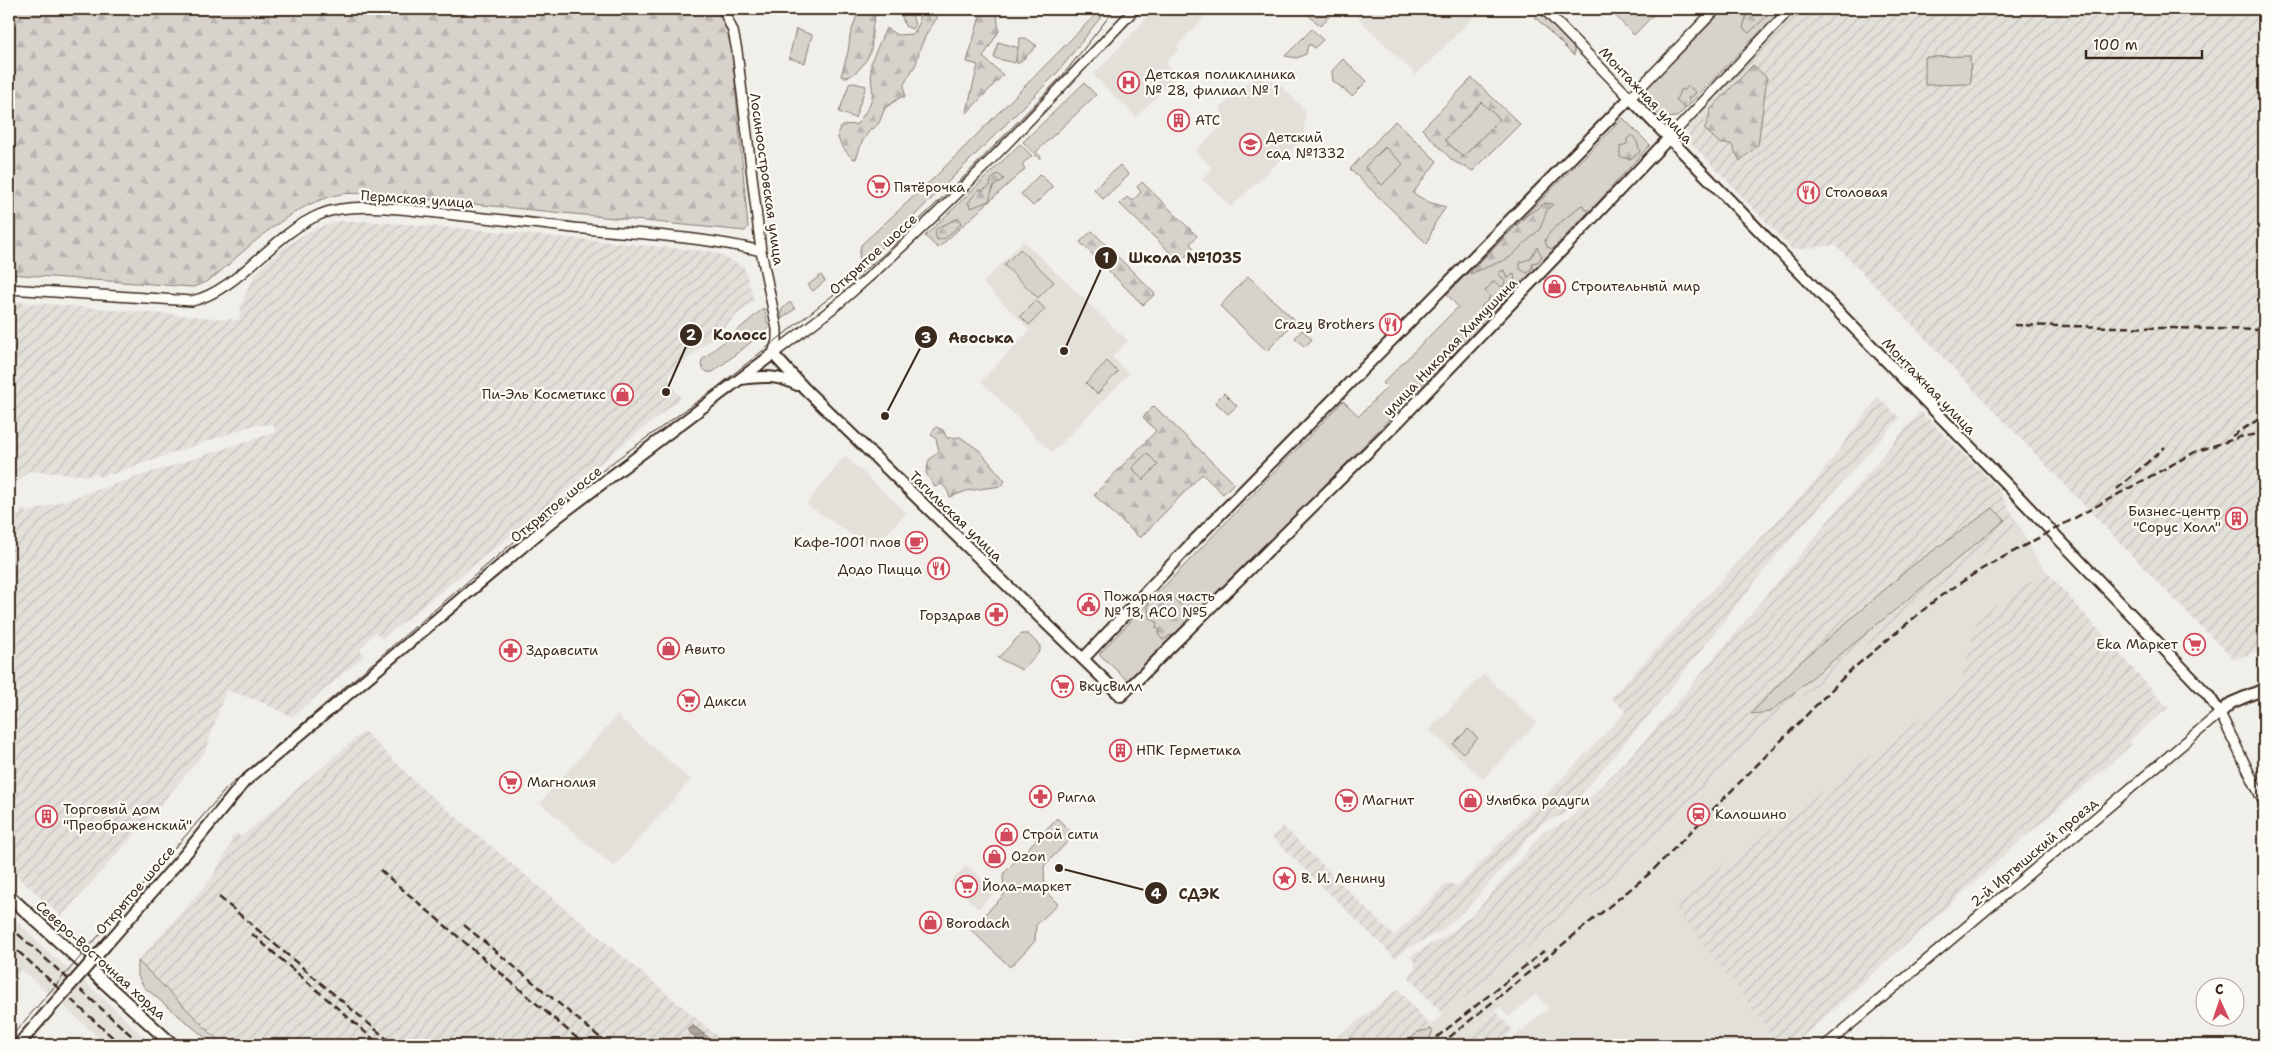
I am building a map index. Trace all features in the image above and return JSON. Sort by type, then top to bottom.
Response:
[{"type":"main road","name":"Монтажная улица","points":[[1630,98],[2074,554],[2208,695],[2220,713]]},
{"type":"main road","points":[[1083,660],[1193,542],[1630,98]]},
{"type":"main road","name":"улица Николая Химушина","points":[[1121,696],[1399,420],[1669,138]]},
{"type":"main road","name":"Открытое шоссе","points":[[18,1045],[181,858],[244,782],[559,516],[773,354]]},
{"type":"main road","name":"Тагильская улица","points":[[773,354],[805,390],[1121,696]]},
{"type":"main road","points":[[741,379],[767,376],[778,377],[805,390]]},
{"type":"main road","name":"2-й Иртышский проезд","points":[[2220,713],[2231,703],[2264,689]]},
{"type":"main road","name":"Северо-Восточная хорда","points":[[9,896],[173,1045]]},
{"type":"street","name":"Лосиноостровская улица","points":[[723,9],[733,31],[737,51],[761,251],[777,329],[777,340],[773,354]]},
{"type":"street","name":"Открытое шоссе","points":[[773,354],[840,302],[917,233],[1079,70],[1134,9]]},
{"type":"street","name":"Монтажная улица","points":[[1544,9],[1630,98]]},
{"type":"street","points":[[1630,98],[1716,9]]},
{"type":"street","name":"улица Николая Химушина","points":[[1669,138],[1790,9]]},
{"type":"street","name":"Пермская улица","points":[[9,288],[192,301],[218,292],[270,246],[297,227],[318,215],[351,208],[401,209],[701,241],[741,246],[761,251]]},
{"type":"street","name":"Монтажная улица","points":[[2220,713],[2264,803]]},
{"type":"street","name":"2-й Иртышский проезд","points":[[1826,1045],[2220,713]]},
{"type":"shaded area","points":[[1155,9],[1198,9],[1206,16],[1177,46],[1179,49],[1166,63],[1176,77],[1136,117],[1093,75]]},
{"type":"shaded area","points":[[1349,9],[1482,9],[1416,75]]},
{"type":"shaded area","points":[[1799,9],[2264,9],[2264,648],[2234,660],[1836,245],[1793,250],[1691,143],[1686,130],[1692,117]]},
{"type":"shaded area","name":"Детский сад №1332","points":[[1254,77],[1277,82],[1305,110],[1304,138],[1231,207],[1202,179],[1212,168],[1195,151],[1223,125],[1221,107]]},
{"type":"shaded area","points":[[338,221],[364,221],[494,231],[714,252],[744,267],[754,300],[670,375],[669,383],[681,398],[382,639],[375,632],[360,650],[364,656],[292,717],[259,701],[226,690],[205,752],[146,821],[148,824],[145,828],[137,832],[61,916],[9,869],[9,518],[21,514],[20,510],[24,508],[26,513],[276,432],[273,424],[251,426],[113,474],[106,474],[105,476],[98,476],[98,474],[92,473],[91,476],[29,471],[9,489],[9,301],[238,320],[244,296],[256,273],[283,248],[311,230]]},
{"type":"shaded area","points":[[1023,241],[1128,341],[1112,357],[1129,374],[1052,453],[981,381],[1030,330],[983,283]]},
{"type":"shaded area","points":[[1878,397],[1900,418],[1774,558],[1656,707],[1564,814],[1540,825],[1470,905],[1443,930],[1407,949],[1395,958],[1272,837],[1283,826],[1394,936],[1447,883],[1458,886],[1626,712],[1611,697],[1818,478]]},
{"type":"shaded area","points":[[1920,411],[1997,487],[2021,529],[1966,566],[1763,729],[1619,878],[1603,887],[1443,1015],[1409,978],[1416,964],[1410,956],[1446,936],[1475,913],[1543,832],[1568,821],[1644,742]]},
{"type":"shaded area","points":[[845,456],[907,513],[872,548],[806,504]]},
{"type":"shaded area","points":[[2021,529],[2031,551],[2047,572],[2012,592],[1967,660],[1958,690],[1673,903],[1765,1025],[1774,1045],[1505,1045],[1548,1008],[1536,994],[1509,1017],[1500,1007],[1453,1045],[1405,1045],[1603,887],[1619,878],[1763,729],[1966,566]]},
{"type":"shaded area","points":[[2047,572],[2168,708],[2128,741],[2131,745],[2028,834],[1794,1045],[1774,1045],[1765,1025],[1672,903],[1958,690],[1977,620],[2012,592]]},
{"type":"shaded area","points":[[1484,674],[1537,723],[1483,779],[1429,730]]},
{"type":"shaded area","points":[[617,715],[691,780],[614,867],[540,803]]},
{"type":"shaded area","points":[[364,731],[424,790],[728,1045],[223,1045],[138,961],[211,879],[232,842],[230,839],[236,833],[241,837]]},
{"type":"shaded area","points":[[967,865],[995,892],[978,909],[950,882]]},
{"type":"shaded area","points":[[9,914],[46,950],[94,990],[153,1045],[106,1045],[72,1013],[9,960]]},
{"type":"shaded area","points":[[9,960],[21,970],[9,983]]},
{"type":"shaded area","points":[[1398,989],[1430,1026],[1405,1045],[1327,1045]]},
{"type":"shaded area","points":[[1496,1011],[1513,1031],[1497,1045],[1453,1045]]},
{"type":"shaded area","points":[[692,1025],[708,1037],[703,1044],[687,1030]]},
{"type":"shaded area","points":[[1882,1035],[1887,1045],[1868,1045]]},
{"type":"green space","points":[[9,9],[718,9],[730,29],[748,227],[745,231],[372,194],[346,194],[310,204],[285,218],[212,278],[193,287],[9,274]]},
{"type":"green space","points":[[859,9],[877,9],[872,27],[870,53],[862,66],[854,74],[845,77],[841,76],[848,52],[850,36]]},
{"type":"green space","points":[[896,9],[915,9],[912,14],[915,25],[912,29],[905,26],[901,14]]},
{"type":"green space","points":[[919,9],[939,9],[937,18],[920,48],[916,64],[904,84],[905,97],[901,97],[885,108],[879,123],[873,129],[871,128],[862,142],[856,159],[852,158],[839,142],[838,132],[845,125],[857,124],[869,106],[872,95],[871,63],[886,28],[897,35],[913,34],[919,24]]},
{"type":"green space","points":[[982,9],[1002,9],[997,15],[999,31],[983,57],[1003,75],[966,114],[978,65],[967,62]]},
{"type":"green space","points":[[1101,9],[1107,9],[1058,72],[887,243],[863,262],[859,257],[861,245],[935,177]]},
{"type":"green space","points":[[1302,9],[1336,9],[1320,26]]},
{"type":"green space","points":[[1527,9],[1538,9],[1574,46],[1574,56]]},
{"type":"green space","points":[[1609,9],[1659,9],[1634,35]]},
{"type":"green space","points":[[1725,9],[1782,9],[1677,117],[1663,118],[1645,102],[1647,88]]},
{"type":"green space","points":[[1756,9],[1779,9],[1780,11],[1771,16],[1770,13],[1749,33],[1743,28],[1746,17]]},
{"type":"green space","points":[[796,29],[812,35],[805,63],[789,58]]},
{"type":"green space","points":[[1312,29],[1323,40],[1314,48],[1312,45],[1308,45],[1306,54],[1297,58],[1285,56]]},
{"type":"green space","points":[[1020,38],[1026,38],[1037,46],[1018,64],[1016,58]]},
{"type":"green space","points":[[998,42],[1019,48],[1015,63],[994,58]]},
{"type":"green space","points":[[1970,56],[1971,84],[1925,85],[1925,57]]},
{"type":"green space","points":[[1343,59],[1367,81],[1352,96],[1333,81],[1332,71]]},
{"type":"green space","points":[[1753,65],[1767,78],[1758,145],[1740,161],[1731,144],[1721,144],[1704,129],[1710,110]]},
{"type":"green space","points":[[1472,78],[1520,124],[1473,171],[1453,161],[1422,129]],"holes":[[[1481,102],[1500,119],[1463,157],[1445,140]]]},
{"type":"green space","points":[[850,82],[866,86],[855,118],[839,112]]},
{"type":"green space","points":[[1084,83],[1096,95],[1036,152],[1041,157],[1039,159],[1023,142]]},
{"type":"green space","points":[[1688,86],[1696,92],[1688,98],[1690,104],[1685,109],[1676,100],[1680,90],[1685,90]]},
{"type":"green space","points":[[1482,101],[1500,119],[1463,157],[1445,140]]},
{"type":"green space","points":[[1623,118],[1650,145],[1557,247],[1190,624],[1127,680],[1099,654],[1343,401],[1359,416],[1387,387],[1383,383],[1458,307],[1447,294]]},
{"type":"green space","points":[[1395,121],[1437,161],[1413,193],[1428,202],[1446,207],[1435,223],[1427,244],[1350,169]],"holes":[[[1385,147],[1403,164],[1382,185],[1365,167]]]},
{"type":"green space","points":[[1632,135],[1637,142],[1640,152],[1630,159],[1620,157],[1620,146],[1627,144],[1627,139]]},
{"type":"green space","points":[[1020,144],[1032,156],[1022,164],[1025,169],[938,248],[925,236]]},
{"type":"green space","points":[[1386,147],[1403,164],[1382,185],[1364,167]]},
{"type":"green space","points":[[1120,165],[1129,175],[1103,199],[1094,189]]},
{"type":"green space","points":[[998,174],[1004,179],[993,187],[989,201],[971,208],[968,203],[978,190],[983,190],[990,186],[991,180]]},
{"type":"green space","points":[[1040,174],[1053,187],[1033,206],[1021,194]]},
{"type":"green space","points":[[1142,182],[1197,236],[1190,244],[1194,248],[1180,262],[1120,204],[1127,197],[1132,201],[1141,192],[1137,187]]},
{"type":"green space","points":[[1545,203],[1553,204],[1547,210],[1540,229],[1509,258],[1470,274],[1526,216]]},
{"type":"green space","points":[[1583,205],[1585,210],[1590,210],[1553,249],[1547,247],[1545,240],[1551,231]]},
{"type":"green space","points":[[959,218],[961,224],[945,238],[937,240],[935,231],[939,227]]},
{"type":"green space","points":[[1092,231],[1155,294],[1143,305],[1080,242]]},
{"type":"green space","points":[[1537,247],[1542,256],[1538,262],[1532,263],[1533,268],[1527,273],[1520,269],[1520,262],[1530,259]]},
{"type":"green space","points":[[1020,249],[1054,282],[1038,298],[1004,265]]},
{"type":"green space","points":[[1504,270],[1507,279],[1514,273],[1515,284],[1497,308],[1487,314],[1481,306],[1488,301],[1490,295],[1485,291],[1494,281],[1500,286],[1504,286],[1505,281],[1498,273]]},
{"type":"green space","points":[[821,275],[825,281],[813,291],[808,285]]},
{"type":"green space","points":[[1248,276],[1295,321],[1267,351],[1220,306]]},
{"type":"green space","points":[[1036,300],[1045,309],[1029,325],[1020,316]]},
{"type":"green space","points":[[790,302],[795,309],[781,319],[782,309]]},
{"type":"green space","points":[[764,308],[769,328],[713,372],[707,372],[701,365],[702,360]]},
{"type":"green space","points":[[1302,330],[1312,339],[1305,347],[1295,338]]},
{"type":"green space","points":[[1107,361],[1118,372],[1097,394],[1086,383]]},
{"type":"green space","points":[[1224,393],[1237,406],[1228,414],[1215,402]]},
{"type":"green space","points":[[1154,406],[1234,483],[1223,494],[1202,474],[1140,538],[1094,495],[1156,431],[1143,417]],"holes":[[[1147,453],[1158,465],[1143,480],[1132,468]]]},
{"type":"green space","points":[[936,427],[943,430],[947,438],[960,437],[979,450],[1005,481],[1001,486],[966,491],[950,497],[946,488],[941,484],[935,487],[926,473],[929,460],[939,451],[936,439],[931,434]]},
{"type":"green space","points":[[1147,453],[1159,465],[1143,480],[1132,468]]},
{"type":"green space","points":[[1993,508],[2005,520],[1770,712],[1751,714],[1797,665],[1913,565]]},
{"type":"green space","points":[[1163,595],[1170,595],[1183,607],[1190,624],[1175,637],[1171,635],[1163,640],[1158,634],[1160,630],[1156,628],[1157,622],[1151,619],[1148,604]]},
{"type":"green space","points":[[1021,634],[1028,634],[1040,646],[1040,651],[1022,670],[998,658]]},
{"type":"green space","points":[[1468,729],[1478,738],[1463,753],[1453,744]]},
{"type":"green space","points":[[1057,818],[1074,835],[1044,866],[1045,891],[1058,904],[1036,925],[1035,941],[1010,967],[970,929],[1004,895],[1003,874]]},
{"type":"green space","points":[[138,961],[223,1045],[214,1045],[144,987],[138,976]]},
{"type":"green space","points":[[1430,1029],[1433,1031],[1428,1042],[1420,1045],[1403,1045],[1418,1032]]},
{"type":"tram line","points":[[9,1039],[227,788],[522,535],[617,459],[716,388],[882,256],[967,174],[1063,75],[1115,9]]},
{"type":"railway","points":[[2014,325],[2264,330]]},
{"type":"railway","points":[[2232,436],[2264,416]]},
{"type":"railway","points":[[1440,1045],[1650,873],[1850,671],[1939,597],[1980,570],[2195,452],[2240,437],[2264,433]]},
{"type":"railway","points":[[2117,489],[2165,447]]},
{"type":"railway","points":[[380,870],[585,1045]]},
{"type":"railway","points":[[219,897],[394,1045]]},
{"type":"railway","points":[[464,925],[609,1045]]},
{"type":"railway","points":[[9,926],[142,1045]]},
{"type":"railway","points":[[252,934],[380,1045]]},
{"type":"railway","points":[[9,943],[121,1045]]},
{"type":"railway","points":[[1427,1045],[1544,951]]},
{"type":"place","name":"Детская поликлиника № 28, филиал № 1","points":[[1129,82]]},
{"type":"place","name":"АТС","points":[[1179,120]]},
{"type":"place","name":"Детский сад №1332","points":[[1250,145]]},
{"type":"place","name":"Пятёрочка","points":[[878,187]]},
{"type":"place","name":"Столовая","points":[[1809,192]]},
{"type":"place","name":"Строительный мир","points":[[1555,286]]},
{"type":"place","name":"Crazy Brothers","points":[[1391,324]]},
{"type":"place","name":"Школа №1035","points":[[1064,351]]},
{"type":"place","name":"Колосс","points":[[666,392]]},
{"type":"place","name":"Пи-Эль Косметикс","points":[[622,394]]},
{"type":"place","name":"Авоська","points":[[885,416]]},
{"type":"place","name":"Бизнес-центр \"Сорус Холл\"","points":[[2237,519]]},
{"type":"place","name":"Кафе-1001 плов","points":[[917,542]]},
{"type":"place","name":"Додо Пицца","points":[[938,569]]},
{"type":"place","name":"Пожарная часть № 18, АСО №5","points":[[1088,604]]},
{"type":"place","name":"Горздрав","points":[[997,615]]},
{"type":"place","name":"Eka Маркет","points":[[2194,644]]},
{"type":"place","name":"Авито","points":[[668,649]]},
{"type":"place","name":"Здравсити","points":[[510,650]]},
{"type":"place","name":"ВкусВилл","points":[[1063,686]]},
{"type":"place","name":"Дикси","points":[[688,701]]},
{"type":"place","name":"НПК Герметика","points":[[1120,750]]},
{"type":"place","name":"Магнолия","points":[[511,782]]},
{"type":"place","name":"Ригла","points":[[1041,797]]},
{"type":"place","name":"Магнит","points":[[1346,800]]},
{"type":"place","name":"Улыбка радуги","points":[[1470,800]]},
{"type":"place","name":"Калошино","points":[[1699,814]]},
{"type":"place","name":"Торговый дом \"Преображенский\"","points":[[47,817]]},
{"type":"place","name":"Строй сити","points":[[1006,834]]},
{"type":"place","name":"Ozon","points":[[995,856]]},
{"type":"place","name":"СДЭК","points":[[1059,868]]},
{"type":"place","name":"В. И. Ленину","points":[[1285,878]]},
{"type":"place","name":"Йола-маркет","points":[[966,886]]},
{"type":"place","name":"Borodach","points":[[930,923]]}]
